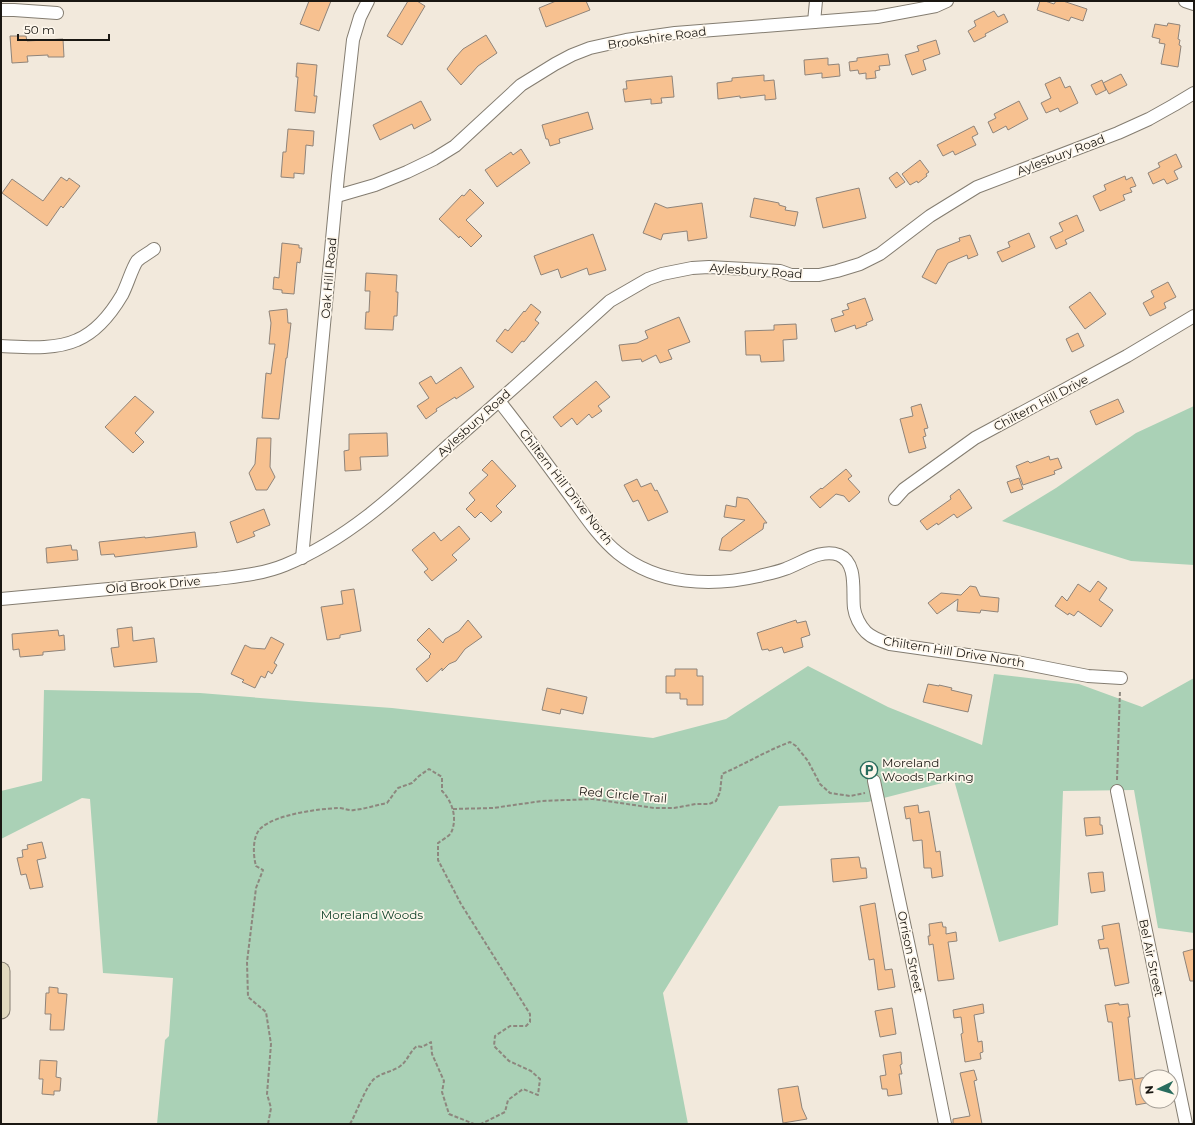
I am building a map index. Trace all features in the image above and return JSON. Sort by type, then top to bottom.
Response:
[{"type":"street","name":"Oak Hill Road","points":[[302,558],[336,196],[353,40],[358,22],[368,1]]},
{"type":"street","points":[[814,22],[816,1]]},
{"type":"street","name":"Brookshire Road","points":[[336,196],[391,178],[434,159],[455,146],[521,85],[555,64],[578,53],[608,44],[642,37],[877,18],[936,6],[947,1]]},
{"type":"street","points":[[1185,1],[1194,4]]},
{"type":"street","points":[[1,10],[58,12]]},
{"type":"street","name":"Aylesbury Road","points":[[302,558],[339,536],[381,506],[610,301],[648,279],[662,274],[692,268],[709,267],[780,271],[791,275],[819,275],[855,266],[880,254],[930,216],[977,187],[1118,133],[1149,119],[1194,92]]},
{"type":"street","points":[[1,346],[38,347],[65,344],[82,337],[93,330],[107,316],[119,301],[126,288],[136,262],[154,249]]},
{"type":"street","name":"Chiltern Hill Drive","points":[[895,499],[904,489],[976,438],[1127,356],[1194,316]]},
{"type":"street","name":"Chiltern Hill Drive North","points":[[499,400],[585,516],[608,543],[617,552],[629,560],[653,573],[691,582],[722,582],[785,570],[817,555],[828,553],[840,555],[846,560],[851,570],[854,609],[859,622],[866,632],[876,639],[890,644],[1017,662],[1088,676],[1121,678]]},
{"type":"street","name":"Old Brook Drive","points":[[1,599],[252,574],[268,571],[302,558]]},
{"type":"street","name":"Orrison Street","points":[[874,781],[945,1124]]},
{"type":"street","name":"Bel Air Street","points":[[1117,791],[1186,1124]]},
{"type":"street","points":[[1,972],[1,1010]]},
{"type":"path","points":[[1117,791],[1121,678]]},
{"type":"path","name":"Red Circle Trail","points":[[453,809],[493,808],[542,801],[593,799],[654,808],[674,808],[696,804],[709,804],[716,801],[720,792],[722,774],[744,764],[770,749],[790,742],[796,746],[808,760],[820,784],[830,792],[850,796],[864,793],[874,781]]},
{"type":"path","points":[[268,1124],[271,1108],[267,1094],[270,1038],[266,1012],[248,997],[247,962],[256,888],[263,870],[256,866],[253,856],[254,843],[261,828],[274,821],[304,811],[341,808],[352,811],[387,803],[398,788],[412,783],[429,769],[442,777],[442,791],[448,797],[453,809],[454,823],[450,834],[438,843],[438,860],[461,904],[530,1014],[530,1022],[526,1026],[510,1026],[495,1036],[494,1046],[508,1061],[531,1071],[540,1079],[538,1095],[523,1089],[508,1100],[506,1112],[481,1124]]},
{"type":"path","points":[[350,1124],[373,1080],[385,1072],[398,1068],[406,1061],[411,1050],[417,1046],[422,1047],[431,1042],[432,1054],[444,1081],[442,1092],[449,1114],[474,1124]]},
{"type":"green space","points":[[1194,406],[1194,565],[1131,561],[1002,521],[1056,488],[1136,433]]},
{"type":"green space","name":"Moreland Woods","points":[[808,666],[888,707],[982,745],[994,674],[1079,684],[1142,707],[1194,678],[1194,933],[1158,928],[1134,790],[1063,791],[1058,925],[999,942],[954,780],[868,802],[779,806],[663,993],[688,1124],[157,1124],[165,1040],[169,1036],[173,978],[103,973],[90,799],[82,798],[1,839],[1,791],[42,781],[44,690],[200,693],[392,708],[653,738],[726,719]]},
{"type":"building","points":[[309,1],[331,1],[319,31],[300,24]]},
{"type":"building","points":[[408,1],[417,1],[425,6],[402,45],[387,36]]},
{"type":"building","points":[[556,1],[586,1],[590,10],[546,27],[539,8]]},
{"type":"building","points":[[1040,1],[1054,4],[1056,1],[1063,1],[1087,9],[1083,21],[1071,17],[1069,21],[1037,10]]},
{"type":"building","points":[[994,11],[998,17],[1004,14],[1008,22],[985,34],[986,36],[974,42],[968,31],[976,26],[974,21]]},
{"type":"building","points":[[1168,23],[1180,25],[1178,39],[1180,40],[1179,45],[1181,46],[1178,67],[1161,64],[1165,44],[1159,43],[1160,39],[1152,37],[1155,24],[1167,26]]},
{"type":"building","points":[[486,35],[497,53],[478,66],[461,85],[447,69],[463,49]]},
{"type":"building","points":[[10,36],[26,36],[27,41],[63,39],[64,57],[48,57],[48,55],[27,56],[28,62],[12,63]]},
{"type":"building","points":[[936,40],[940,54],[923,60],[926,70],[912,75],[905,55],[919,51],[917,46]]},
{"type":"building","points":[[888,54],[890,65],[879,66],[880,70],[875,71],[876,78],[866,79],[866,73],[859,74],[858,70],[850,71],[849,62],[857,61],[857,58]]},
{"type":"building","points":[[828,58],[828,65],[839,64],[840,76],[822,78],[822,73],[805,75],[804,60]]},
{"type":"building","points":[[297,63],[317,65],[314,96],[317,96],[315,113],[295,111],[298,77],[296,77]]},
{"type":"building","points":[[1121,74],[1127,85],[1109,94],[1103,83]]},
{"type":"building","points":[[764,75],[764,81],[774,80],[776,99],[765,100],[765,95],[718,99],[717,83],[732,81],[732,78]]},
{"type":"building","points":[[672,76],[674,97],[661,98],[662,103],[651,104],[651,99],[625,102],[623,89],[627,89],[626,81]]},
{"type":"building","points":[[1060,77],[1065,88],[1070,86],[1078,103],[1060,112],[1058,108],[1046,113],[1041,103],[1051,98],[1045,84]]},
{"type":"building","points":[[1102,80],[1106,90],[1096,95],[1091,85]]},
{"type":"building","points":[[421,101],[431,120],[414,129],[412,124],[380,140],[373,125]]},
{"type":"building","points":[[1019,101],[1028,119],[1008,130],[1006,126],[993,133],[988,122],[996,118],[994,114]]},
{"type":"building","points":[[588,112],[593,129],[559,139],[560,143],[550,146],[548,139],[546,139],[542,125]]},
{"type":"building","points":[[974,126],[978,134],[972,137],[976,145],[955,155],[953,151],[943,156],[937,145]]},
{"type":"building","points":[[288,129],[314,131],[313,146],[306,145],[304,174],[294,173],[294,178],[281,177],[283,152],[286,152]]},
{"type":"building","points":[[521,149],[530,163],[497,187],[485,170],[511,152],[513,155]]},
{"type":"building","points":[[1176,154],[1182,167],[1174,171],[1178,179],[1167,184],[1164,179],[1153,184],[1148,173],[1160,167],[1158,163]]},
{"type":"building","points":[[920,160],[929,172],[926,174],[927,176],[918,183],[917,181],[910,185],[902,174]]},
{"type":"building","points":[[897,172],[905,182],[896,188],[889,178]]},
{"type":"building","points":[[1125,176],[1126,180],[1132,177],[1136,186],[1130,188],[1132,192],[1123,195],[1125,200],[1100,211],[1093,196],[1106,190],[1104,185]]},
{"type":"building","points":[[61,177],[67,181],[69,178],[80,186],[63,208],[61,206],[47,226],[2,193],[12,179],[43,201]]},
{"type":"building","points":[[859,188],[866,218],[823,228],[816,198]]},
{"type":"building","points":[[470,189],[484,203],[466,220],[482,236],[471,247],[439,219],[462,195],[464,196]]},
{"type":"building","points":[[754,198],[779,203],[779,205],[786,207],[785,210],[798,212],[795,226],[750,217]]},
{"type":"building","points":[[655,203],[667,208],[702,203],[707,238],[688,241],[687,231],[663,234],[661,240],[643,233]]},
{"type":"building","points":[[1077,215],[1084,231],[1065,240],[1067,244],[1056,249],[1050,237],[1063,231],[1059,223]]},
{"type":"building","points":[[1029,233],[1035,247],[1002,262],[997,252],[1010,247],[1008,242]]},
{"type":"building","points":[[593,234],[606,270],[589,275],[587,268],[561,278],[558,269],[541,275],[534,256]]},
{"type":"building","points":[[970,235],[978,255],[968,259],[967,255],[948,263],[936,284],[922,277],[937,250],[960,241],[959,238]]},
{"type":"building","points":[[282,243],[299,245],[299,248],[302,248],[300,263],[297,262],[294,294],[282,293],[282,290],[273,289],[274,277],[279,278]]},
{"type":"building","points":[[366,273],[397,275],[397,316],[394,316],[393,330],[365,329],[366,312],[369,312],[370,291],[365,291]]},
{"type":"building","points":[[1168,282],[1176,297],[1164,303],[1166,308],[1150,316],[1143,303],[1154,297],[1151,291]]},
{"type":"building","points":[[1090,292],[1106,314],[1085,329],[1069,307]]},
{"type":"building","points":[[865,298],[873,320],[866,323],[867,325],[856,329],[855,325],[835,332],[831,319],[844,315],[842,311],[849,309],[847,304]]},
{"type":"building","points":[[531,304],[541,312],[535,320],[539,323],[524,342],[522,341],[512,353],[496,341],[505,329],[508,331]]},
{"type":"building","points":[[287,309],[288,323],[291,323],[279,419],[262,418],[266,373],[271,374],[275,344],[269,344],[271,323],[269,311]]},
{"type":"building","points":[[679,317],[690,342],[668,350],[672,359],[660,363],[656,355],[642,362],[641,359],[622,361],[619,345],[637,343],[648,338],[645,331]]},
{"type":"building","points":[[796,324],[797,339],[783,340],[784,361],[761,362],[760,355],[746,355],[745,331],[774,330],[774,325]]},
{"type":"building","points":[[1078,333],[1084,346],[1072,352],[1066,339]]},
{"type":"building","points":[[461,367],[474,387],[456,399],[455,397],[436,409],[437,411],[426,419],[417,406],[429,398],[419,383],[431,376],[436,384]]},
{"type":"building","points":[[596,381],[610,397],[598,406],[602,411],[592,418],[589,414],[577,425],[572,418],[561,427],[553,417]]},
{"type":"building","points":[[135,396],[154,412],[135,433],[144,442],[133,453],[105,427]]},
{"type":"building","points":[[1118,399],[1124,412],[1096,425],[1090,411]]},
{"type":"building","points":[[921,404],[928,428],[924,429],[926,436],[923,437],[926,448],[909,453],[900,419],[913,416],[911,407]]},
{"type":"building","points":[[387,433],[388,456],[360,457],[361,470],[345,471],[344,451],[349,450],[349,434]]},
{"type":"building","points":[[257,438],[271,438],[270,467],[275,477],[267,490],[256,490],[249,473],[255,464]]},
{"type":"building","points":[[1049,456],[1050,460],[1058,458],[1062,468],[1054,471],[1055,474],[1023,485],[1016,466],[1028,461],[1030,463]]},
{"type":"building","points":[[492,460],[516,486],[496,506],[502,512],[491,522],[481,512],[475,518],[466,509],[475,500],[469,493],[488,475],[482,470]]},
{"type":"building","points":[[846,469],[852,476],[848,479],[860,492],[849,502],[844,496],[836,494],[820,508],[810,497]]},
{"type":"building","points":[[1019,478],[1023,489],[1011,493],[1007,482]]},
{"type":"building","points":[[637,479],[641,487],[651,483],[655,491],[657,490],[668,512],[648,521],[638,500],[633,502],[624,485]]},
{"type":"building","points":[[959,489],[972,508],[957,518],[954,514],[938,525],[937,523],[927,530],[920,521],[951,499],[950,496]]},
{"type":"building","points":[[737,497],[748,499],[767,523],[764,523],[763,529],[731,551],[719,550],[722,538],[745,520],[724,517],[726,505],[736,507]]},
{"type":"building","points":[[264,509],[270,525],[253,532],[255,536],[237,543],[230,522]]},
{"type":"building","points":[[459,526],[470,539],[452,555],[457,560],[432,581],[424,572],[428,569],[412,550],[434,532],[441,541]]},
{"type":"building","points":[[195,532],[197,547],[115,557],[114,554],[101,555],[99,542]]},
{"type":"building","points":[[71,545],[72,550],[77,550],[78,560],[47,563],[46,548]]},
{"type":"building","points":[[1098,581],[1107,588],[1099,600],[1113,610],[1101,627],[1078,611],[1074,616],[1069,613],[1068,615],[1055,606],[1062,596],[1067,601],[1078,584],[1090,592]]},
{"type":"building","points":[[970,586],[976,587],[980,596],[999,598],[998,612],[981,610],[980,613],[957,611],[958,599],[937,614],[928,603],[941,593],[961,595]]},
{"type":"building","points":[[354,589],[361,631],[340,635],[340,638],[327,640],[321,607],[343,604],[341,591]]},
{"type":"building","points":[[468,620],[482,637],[465,649],[456,661],[449,664],[442,671],[442,668],[427,682],[416,669],[430,657],[429,656],[431,654],[417,640],[429,628],[443,643],[445,639],[459,631]]},
{"type":"building","points":[[796,620],[797,623],[806,621],[810,635],[801,638],[803,647],[784,653],[782,647],[769,651],[768,649],[762,650],[757,633]]},
{"type":"building","points":[[132,627],[133,641],[154,638],[157,662],[114,667],[111,648],[119,647],[117,629]]},
{"type":"building","points":[[58,630],[59,636],[64,635],[65,650],[43,652],[43,655],[20,657],[19,649],[13,650],[12,634]]},
{"type":"building","points":[[271,637],[284,644],[274,663],[277,665],[272,674],[268,671],[265,678],[261,676],[255,688],[242,682],[244,680],[231,674],[245,645],[251,648],[265,649]]},
{"type":"building","points":[[675,669],[697,669],[697,676],[703,676],[703,705],[687,705],[687,699],[680,699],[680,693],[666,693],[666,676],[675,676]]},
{"type":"building","points":[[928,684],[952,688],[951,690],[972,695],[968,712],[923,702]]},
{"type":"building","points":[[547,688],[587,697],[583,714],[561,709],[560,714],[542,710]]},
{"type":"building","points":[[918,805],[919,813],[929,811],[936,852],[940,851],[943,876],[932,878],[931,868],[924,868],[922,840],[913,841],[910,818],[906,819],[904,807]]},
{"type":"building","points":[[1100,817],[1100,825],[1102,825],[1103,834],[1086,836],[1084,818]]},
{"type":"building","points":[[42,842],[46,858],[37,860],[43,887],[30,889],[26,874],[21,875],[17,858],[23,857],[22,850],[28,849],[27,845]]},
{"type":"building","points":[[859,857],[861,868],[866,868],[867,878],[833,882],[831,859]]},
{"type":"building","points":[[1103,872],[1105,891],[1091,893],[1088,873]]},
{"type":"building","points":[[875,903],[885,970],[892,969],[895,987],[878,990],[874,959],[869,960],[860,906]]},
{"type":"building","points":[[942,922],[943,927],[946,927],[946,934],[956,932],[957,941],[948,942],[954,979],[938,981],[933,944],[929,945],[928,936],[930,936],[929,924]]},
{"type":"building","points":[[1119,923],[1129,983],[1115,986],[1108,948],[1100,949],[1098,940],[1104,939],[1102,926]]},
{"type":"building","points":[[1194,949],[1194,981],[1190,981],[1183,952]]},
{"type":"building","points":[[49,987],[58,988],[58,993],[67,994],[64,1030],[50,1030],[51,1014],[45,1014],[46,993],[49,993]]},
{"type":"building","points":[[1119,1003],[1119,1005],[1128,1004],[1130,1017],[1128,1017],[1135,1079],[1139,1078],[1139,1104],[1136,1105],[1132,1079],[1119,1081],[1112,1022],[1108,1022],[1105,1005]]},
{"type":"building","points":[[983,1004],[984,1013],[974,1015],[978,1042],[982,1041],[983,1052],[980,1053],[981,1059],[965,1062],[961,1034],[963,1033],[961,1017],[954,1018],[953,1010]]},
{"type":"building","points":[[892,1008],[896,1034],[880,1037],[875,1011]]},
{"type":"building","points":[[901,1052],[902,1064],[900,1065],[902,1074],[899,1074],[902,1094],[888,1096],[887,1089],[882,1089],[880,1076],[886,1075],[883,1055]]},
{"type":"building","points":[[40,1060],[57,1061],[56,1077],[61,1078],[60,1091],[54,1091],[54,1095],[42,1094],[43,1079],[39,1079]]},
{"type":"building","points":[[974,1070],[977,1080],[974,1081],[982,1124],[953,1124],[953,1119],[970,1116],[960,1073]]},
{"type":"building","points":[[798,1086],[802,1108],[807,1119],[783,1123],[778,1089]]},
{"type":"place","name":"Moreland Woods Parking","points":[[869,770]]}]
